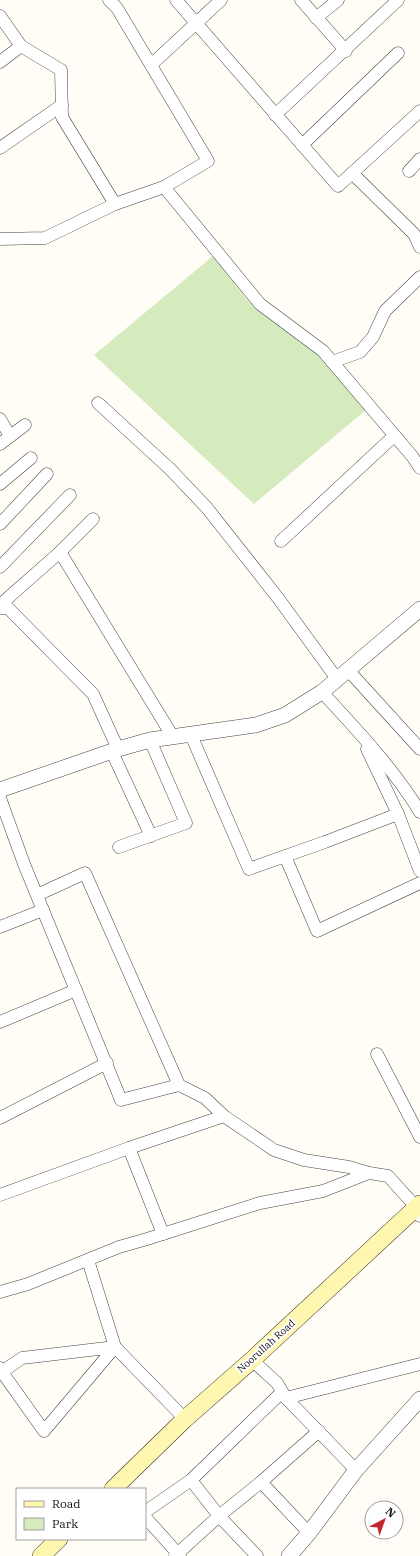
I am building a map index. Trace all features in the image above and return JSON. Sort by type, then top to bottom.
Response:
[{"type":"main road","name":"Noorullah Road","points":[[116,1488],[185,1419],[419,1209]]},
{"type":"street","points":[[0,239],[45,238],[115,204],[164,186],[208,161],[117,8],[109,0]]},
{"type":"street","points":[[176,0],[338,186],[420,111]]},
{"type":"street","points":[[150,65],[221,0]]},
{"type":"street","points":[[301,0],[346,51]]},
{"type":"street","points":[[316,18],[338,0]]},
{"type":"street","points":[[276,116],[398,0]]},
{"type":"street","points":[[0,16],[21,46],[61,70],[62,117],[115,204]]},
{"type":"street","points":[[0,62],[21,46]]},
{"type":"street","points":[[302,145],[398,53]]},
{"type":"street","points":[[0,148],[62,105]]},
{"type":"street","points":[[409,171],[420,160]]},
{"type":"street","points":[[352,173],[414,234],[420,247]]},
{"type":"street","points":[[164,186],[260,304],[323,351],[412,456],[420,468]]},
{"type":"street","points":[[332,362],[360,352],[373,337],[385,311],[420,277]]},
{"type":"street","points":[[98,403],[170,469],[207,508],[278,598],[343,674],[420,749]]},
{"type":"street","points":[[0,419],[10,436]]},
{"type":"street","points":[[0,444],[26,425]]},
{"type":"street","points":[[281,541],[394,436]]},
{"type":"street","points":[[0,484],[31,458]]},
{"type":"street","points":[[0,524],[47,474]]},
{"type":"street","points":[[0,567],[70,495]]},
{"type":"street","points":[[0,606],[60,552],[93,519]]},
{"type":"street","points":[[60,552],[173,737]]},
{"type":"street","points":[[0,606],[8,608],[93,694],[151,836]]},
{"type":"street","points":[[0,790],[65,766],[150,740],[256,726],[284,715],[322,692],[420,609]]},
{"type":"street","points":[[322,692],[359,732],[405,787],[420,812]]},
{"type":"street","points":[[359,732],[398,814],[420,871]]},
{"type":"street","points":[[191,734],[249,869],[398,814]]},
{"type":"street","points":[[120,847],[186,823],[150,740]]},
{"type":"street","points":[[0,798],[43,910],[121,1100],[179,1085],[206,1098],[224,1116],[274,1150],[304,1160],[349,1167],[369,1173],[388,1176],[419,1209]]},
{"type":"street","points":[[285,856],[317,931],[420,883]]},
{"type":"street","points":[[37,895],[85,873],[179,1085]]},
{"type":"street","points":[[0,927],[43,910]]},
{"type":"street","points":[[0,1022],[76,990]]},
{"type":"street","points":[[377,1054],[420,1137]]},
{"type":"street","points":[[0,1118],[107,1063]]},
{"type":"street","points":[[0,1196],[129,1148],[224,1116]]},
{"type":"street","points":[[129,1148],[164,1234]]},
{"type":"street","points":[[0,1292],[28,1284],[119,1247],[260,1203],[324,1192],[369,1173]]},
{"type":"street","points":[[88,1260],[115,1346],[185,1419]]},
{"type":"street","points":[[115,1346],[44,1431],[1,1371],[22,1358],[115,1346]]},
{"type":"street","points":[[252,1360],[276,1383],[284,1395],[356,1470]]},
{"type":"street","points":[[146,1511],[191,1480],[284,1395],[420,1364]]},
{"type":"street","points":[[289,1556],[309,1533],[356,1470],[420,1399]]},
{"type":"street","points":[[146,1518],[178,1555],[219,1516],[261,1482],[319,1431]]},
{"type":"street","points":[[191,1480],[219,1516],[257,1556]]},
{"type":"street","points":[[261,1482],[309,1533]]},
{"type":"green space","points":[[213,256],[248,301],[312,346],[367,409],[254,504],[94,355]]}]
